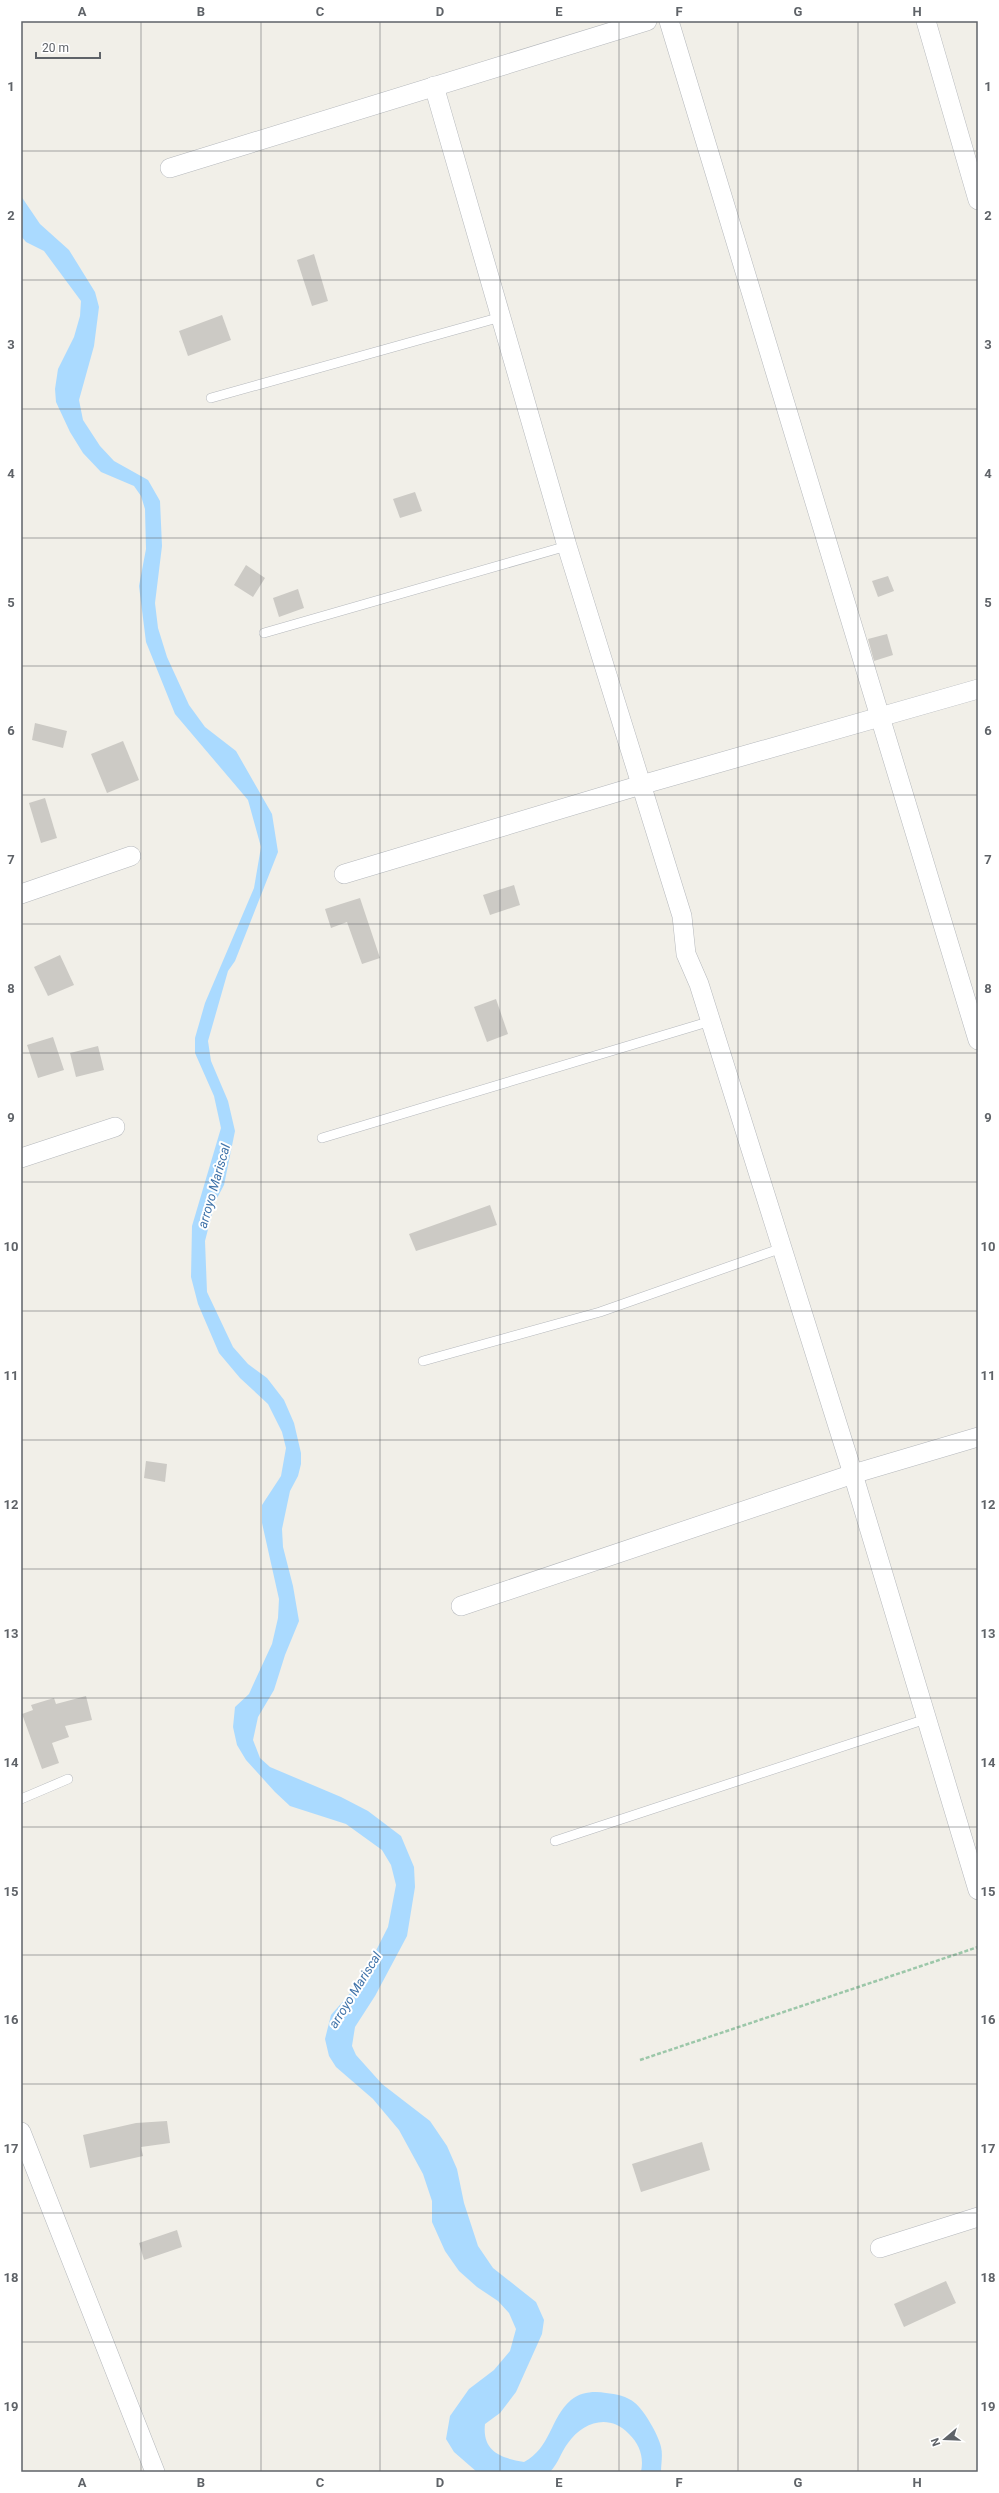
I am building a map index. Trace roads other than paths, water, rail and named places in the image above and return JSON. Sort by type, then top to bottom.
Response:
[{"type":"street","points":[[669,21],[879,718],[978,1040]]},
{"type":"street","points":[[926,21],[978,200]]},
{"type":"street","points":[[170,168],[639,22]]},
{"type":"street","points":[[434,86],[567,546],[682,916],[686,954],[699,984],[853,1474],[978,1890]]},
{"type":"street","points":[[344,874],[641,785],[978,689]]},
{"type":"street","points":[[21,894],[131,856]]},
{"type":"street","points":[[21,1158],[115,1127]]},
{"type":"street","points":[[461,1606],[853,1474],[978,1437]]},
{"type":"street","points":[[956,1817],[978,1839]]},
{"type":"street","points":[[21,2132],[155,2472]]},
{"type":"street","points":[[880,2248],[978,2218]]},
{"type":"lane","points":[[211,398],[501,317]]},
{"type":"lane","points":[[264,633],[567,546]]},
{"type":"lane","points":[[322,1138],[711,1022]]},
{"type":"lane","points":[[423,1361],[600,1312],[782,1248]]},
{"type":"lane","points":[[555,1841],[926,1719]]},
{"type":"lane","points":[[21,1799],[68,1778]]},
{"type":"water","name":"arroyo Mariscal","points":[[21,196],[40,224],[69,250],[95,292],[99,307],[94,346],[79,400],[83,420],[100,446],[114,461],[148,480],[160,501],[162,546],[155,603],[158,628],[167,657],[189,705],[205,727],[236,751],[272,814],[278,852],[235,961],[228,971],[208,1041],[211,1061],[228,1101],[235,1131],[224,1185],[215,1202],[205,1241],[207,1292],[233,1347],[248,1364],[267,1378],[284,1400],[294,1423],[301,1453],[301,1464],[298,1476],[290,1491],[282,1529],[283,1547],[293,1586],[299,1621],[285,1655],[274,1690],[258,1717],[253,1740],[260,1758],[270,1767],[341,1797],[368,1811],[401,1836],[414,1867],[415,1887],[407,1936],[375,1996],[355,2027],[352,2046],[356,2055],[382,2084],[430,2121],[447,2146],[457,2169],[464,2203],[478,2246],[493,2268],[536,2302],[544,2320],[542,2334],[516,2392],[500,2413],[485,2424],[485,2434],[490,2447],[501,2456],[524,2462],[540,2449],[564,2407],[571,2400],[579,2395],[588,2393],[610,2393],[632,2401],[639,2406],[647,2417],[660,2442],[662,2456],[661,2472],[641,2472],[642,2461],[636,2442],[621,2427],[605,2422],[589,2425],[574,2436],[550,2472],[477,2472],[454,2452],[446,2439],[450,2416],[469,2389],[494,2370],[510,2351],[516,2329],[509,2313],[498,2301],[477,2287],[459,2271],[445,2251],[432,2222],[432,2201],[423,2174],[399,2130],[373,2099],[336,2067],[329,2056],[325,2039],[331,2015],[360,1982],[388,1927],[396,1885],[391,1865],[382,1850],[346,1824],[290,1806],[246,1760],[237,1745],[233,1727],[235,1707],[249,1694],[272,1644],[278,1618],[279,1599],[262,1523],[262,1505],[281,1476],[286,1448],[282,1432],[268,1404],[240,1378],[219,1353],[198,1304],[191,1277],[192,1226],[221,1128],[214,1096],[195,1053],[195,1038],[205,1003],[254,888],[261,847],[248,800],[175,714],[146,642],[139,586],[146,549],[145,509],[141,496],[134,486],[101,472],[83,453],[70,432],[56,402],[55,389],[58,369],[74,337],[80,316],[81,301],[44,251],[26,242],[21,236]]}]
